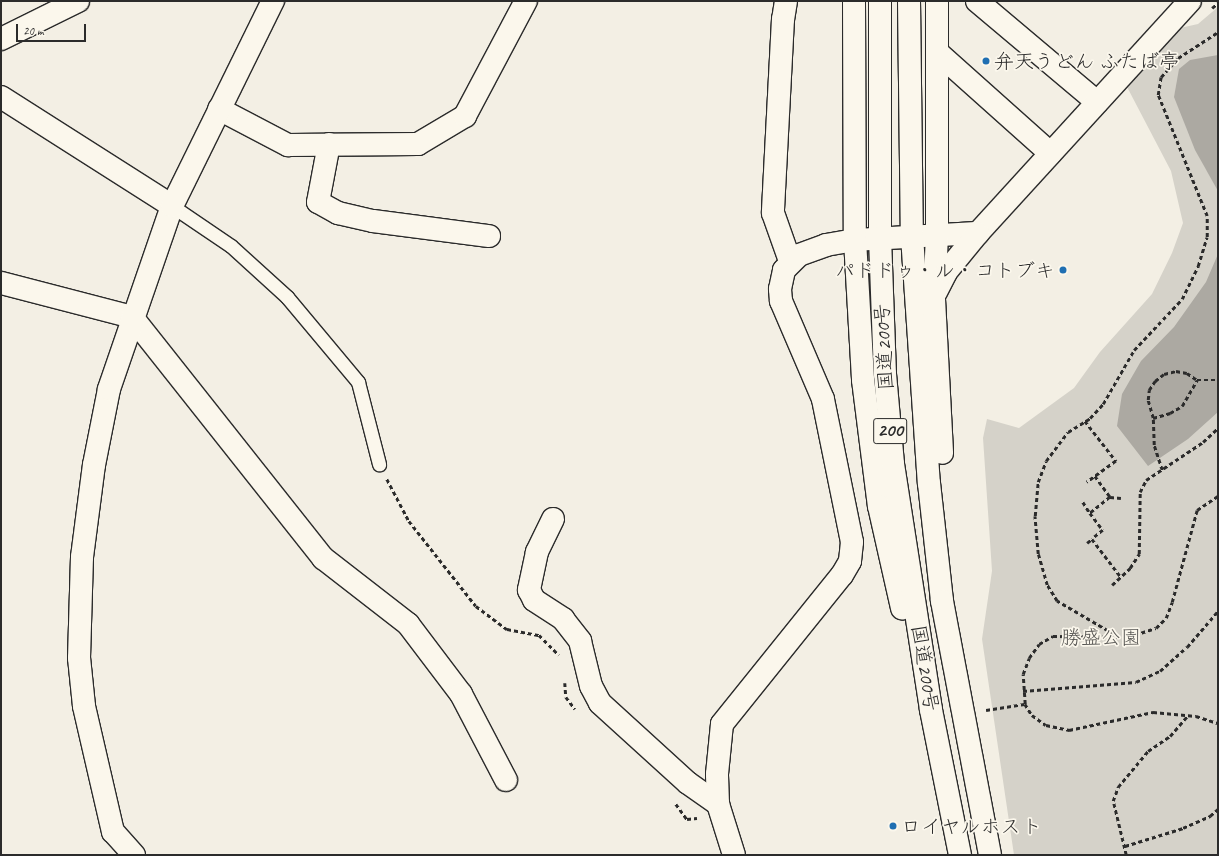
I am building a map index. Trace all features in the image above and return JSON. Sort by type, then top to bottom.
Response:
[{"type":"main road","points":[[1,39],[78,1]]},
{"type":"main road","points":[[134,855],[113,832],[84,706],[79,658],[82,557],[94,465],[109,390],[132,317],[172,206],[273,1]]},
{"type":"main road","points":[[219,109],[288,145],[418,144],[465,116],[526,1]]},
{"type":"main road","points":[[786,1],[783,19],[773,213],[790,261]]},
{"type":"main road","points":[[854,1],[856,240],[863,380],[879,506],[899,596],[931,710]]},
{"type":"main road","name":"国道200号","points":[[880,1],[880,238],[885,374],[893,464],[931,710],[960,855]]},
{"type":"main road","name":"国道200号","points":[[909,1],[912,236],[928,483],[942,601],[962,700],[990,855]]},
{"type":"main road","points":[[937,1],[937,235],[934,299],[945,527],[962,700]]},
{"type":"main road","points":[[977,1],[1097,102]]},
{"type":"main road","points":[[934,299],[946,272],[978,233],[1190,1]]},
{"type":"main road","points":[[937,52],[1050,153]]},
{"type":"main road","points":[[1,96],[172,206]]},
{"type":"main road","points":[[329,144],[318,202],[338,213],[373,221],[489,236]]},
{"type":"main road","points":[[734,855],[720,814],[717,774],[722,724],[842,575],[850,561],[852,542],[845,495],[823,399],[781,301],[782,278],[790,261],[809,250],[856,240],[978,233]]},
{"type":"main road","points":[[1,283],[132,317],[323,558],[408,624],[461,694],[506,780]]},
{"type":"main road","points":[[553,519],[537,552],[529,590],[534,600],[563,619],[580,641],[592,686],[600,704],[688,783],[720,814]]},
{"type":"lane","points":[[172,206],[231,246],[287,297],[358,382],[379,464]]},
{"type":"path","points":[[1120,638],[1057,601],[1047,585],[1038,554],[1035,516],[1038,482],[1046,461],[1068,432],[1085,421],[1103,404],[1134,350],[1182,298],[1198,266],[1207,237],[1207,216],[1158,95],[1162,77],[1178,58],[1218,32]]},
{"type":"path","points":[[1162,470],[1154,445],[1153,418],[1148,400],[1149,390],[1155,381],[1164,374],[1176,371],[1187,373],[1197,380],[1218,380]]},
{"type":"path","points":[[1153,418],[1170,413],[1182,406],[1197,380]]},
{"type":"path","points":[[1085,421],[1116,461],[1087,482]]},
{"type":"path","points":[[1112,584],[1121,578],[1139,554],[1140,492],[1146,480],[1203,442],[1218,428]]},
{"type":"path","points":[[379,464],[409,521],[476,606],[506,629],[539,635],[562,658]]},
{"type":"path","points":[[1095,476],[1110,497]]},
{"type":"path","points":[[1218,496],[1197,510],[1166,618],[1156,628],[1141,635],[1120,638],[1068,635],[1053,636],[1039,644],[1029,658],[1024,674],[1023,691],[1025,704],[1032,715],[1046,725],[1069,730],[1153,712],[1188,715],[1218,723]]},
{"type":"path","points":[[1090,513],[1110,497],[1121,498]]},
{"type":"path","points":[[1083,502],[1103,530],[1087,543]]},
{"type":"path","points":[[1092,539],[1121,578]]},
{"type":"path","points":[[1023,691],[1136,682],[1160,672],[1187,646],[1218,611]]},
{"type":"path","points":[[565,682],[566,697],[580,714]]},
{"type":"path","points":[[982,711],[1025,704]]},
{"type":"path","points":[[1126,855],[1114,801],[1118,787],[1148,751],[1170,736],[1188,715]]},
{"type":"path","points":[[674,801],[687,819],[720,814]]},
{"type":"path","points":[[1125,846],[1183,828],[1210,816],[1218,809]]},
{"type":"green space","name":"勝盛公園","points":[[1218,7],[1218,855],[1014,855],[982,639],[992,571],[983,438],[987,419],[1019,428],[1074,388],[1100,352],[1152,294],[1172,253],[1183,223],[1171,171],[1126,85],[1180,28],[1198,24]]},
{"type":"shaded area","points":[[1218,55],[1218,191],[1195,150],[1174,97],[1179,69],[1190,60]]},
{"type":"shaded area","points":[[1218,254],[1218,412],[1188,439],[1148,466],[1117,426],[1122,394],[1141,361],[1174,327],[1206,282]]},
{"type":"place","name":"弁天うどん ふたば亭","points":[[986,61]]},
{"type":"place","name":"パドドゥ・ル・コトブキ","points":[[1063,270]]},
{"type":"place","name":"ロイヤルホスト","points":[[893,826]]}]
